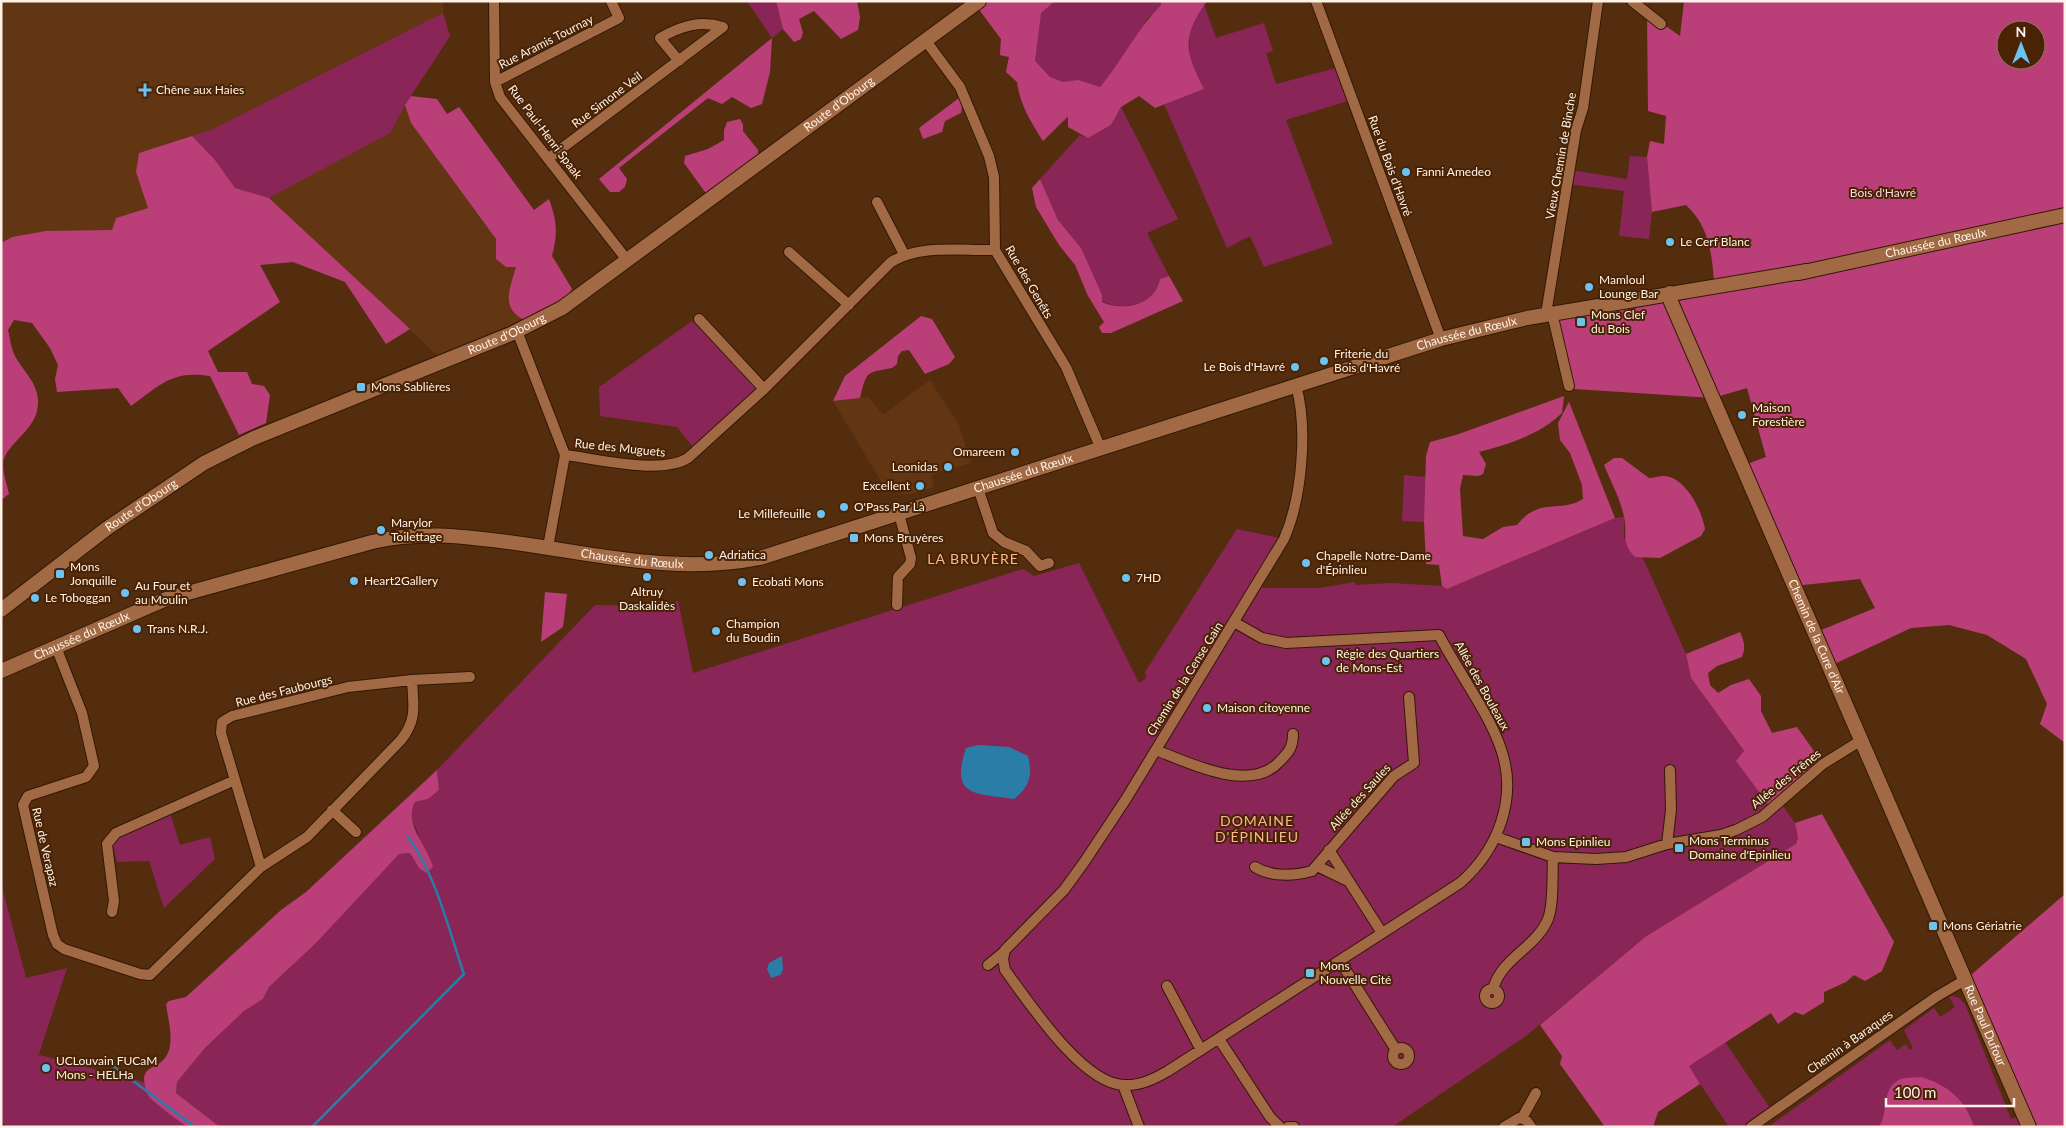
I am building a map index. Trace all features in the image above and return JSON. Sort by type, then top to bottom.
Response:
[{"type":"main road","name":"Route d'Obourg","points":[[1,610],[106,529],[204,463],[254,438],[517,331],[562,308],[979,1]]},
{"type":"main road","name":"Chaussée du Rœulx","points":[[1671,298],[1715,292],[2065,215]]},
{"type":"main road","name":"Chaussée du Rœulx","points":[[1,671],[166,599],[386,539],[418,534],[448,534],[666,564],[714,565],[760,558],[1296,385],[1491,325],[1572,311],[1622,309],[1807,271]]},
{"type":"main road","name":"Chemin de la Cure d'Air","points":[[1671,298],[1715,397],[1860,741],[1965,980]]},
{"type":"main road","name":"Rue Paul Dufour","points":[[1965,980],[2029,1127]]},
{"type":"street","name":"Rue Paul-Henri Spaak","points":[[494,1],[495,82],[500,97],[627,260]]},
{"type":"street","name":"Rue Aramis Tournay","points":[[495,82],[619,18],[611,1]]},
{"type":"street","name":"Rue du Bois d'Havré","points":[[1316,1],[1441,339]]},
{"type":"street","name":"Vieux Chemin de Binche","points":[[1549,314],[1576,130],[1583,108],[1598,1]]},
{"type":"street","points":[[1632,1],[1661,24]]},
{"type":"street","name":"Rue Simone Veil","points":[[549,158],[680,62],[724,27],[710,23],[698,23],[673,31],[660,38],[680,62]]},
{"type":"street","name":"Rue des Genêts","points":[[926,41],[960,87],[989,156],[994,176],[995,250],[1066,367],[1100,449]]},
{"type":"street","points":[[878,202],[904,254]]},
{"type":"street","name":"Rue des Muguets","points":[[565,455],[656,467],[678,464],[688,458],[764,389],[891,262],[904,254],[922,251],[995,250]]},
{"type":"street","points":[[789,252],[849,305]]},
{"type":"street","points":[[1549,314],[1569,386]]},
{"type":"street","points":[[699,319],[764,389]]},
{"type":"street","points":[[517,331],[565,455],[548,547]]},
{"type":"street","name":"Chemin de la Cense Gain","points":[[988,965],[1005,950],[1075,876],[1156,750],[1284,538],[1296,504],[1302,438],[1296,385]]},
{"type":"street","points":[[978,488],[990,528],[996,536],[1026,551],[1040,566],[1050,563]]},
{"type":"street","points":[[897,604],[898,577],[910,564],[911,558],[899,514]]},
{"type":"street","name":"Allée des Bouleaux","points":[[1123,1085],[1152,1080],[1219,1039],[1460,883],[1479,864],[1496,837],[1507,793],[1506,774],[1501,750],[1493,730],[1439,635],[1286,643],[1262,638],[1234,622]]},
{"type":"street","name":"Rue de Verapaz","points":[[56,647],[82,713],[94,766],[86,777],[28,796],[23,805],[53,935],[57,944],[64,950],[140,974],[150,975],[261,867]]},
{"type":"street","name":"Rue des Faubourgs","points":[[261,867],[221,732],[222,722],[232,716],[348,687],[412,680],[470,677]]},
{"type":"street","points":[[261,867],[307,837],[408,731],[414,716],[412,680]]},
{"type":"street","name":"Allée des Saules","points":[[1326,853],[1394,776],[1414,763],[1409,697]]},
{"type":"street","points":[[1156,750],[1214,772],[1257,774],[1277,765],[1291,749],[1293,734]]},
{"type":"street","name":"Allée des Frênes","points":[[1496,837],[1553,857],[1587,859],[1617,858],[1667,844],[1721,835],[1750,824],[1772,809],[1823,764],[1860,741]]},
{"type":"street","points":[[1667,844],[1671,810],[1670,770]]},
{"type":"street","points":[[112,912],[114,901],[107,844],[111,838],[116,833],[235,780]]},
{"type":"street","points":[[332,810],[356,832]]},
{"type":"street","points":[[1255,867],[1270,874],[1312,871],[1326,853],[1382,933]]},
{"type":"street","points":[[1493,989],[1501,970],[1541,930],[1548,920],[1553,857]]},
{"type":"street","points":[[1317,866],[1347,881]]},
{"type":"street","points":[[1005,950],[1003,959],[1005,970],[1048,1029],[1091,1071],[1101,1078],[1123,1085],[1139,1127]]},
{"type":"street","points":[[1340,961],[1396,1050]]},
{"type":"street","name":"Chemin à Baraques","points":[[1751,1127],[1936,997],[1965,980]]},
{"type":"street","points":[[1167,986],[1201,1050]]},
{"type":"street","points":[[1219,1039],[1270,1118],[1280,1127]]},
{"type":"street","points":[[1522,1118],[1536,1093]]},
{"type":"street","points":[[1504,1127],[1516,1119],[1522,1118]]},
{"type":"street","points":[[1522,1118],[1531,1127]]},
{"type":"street","points":[[1288,1127],[1294,1127]]},
{"type":"shaded area","points":[[1,1],[443,1],[443,13],[450,36],[405,105],[411,123],[496,239],[496,259],[556,260],[572,289],[550,309],[438,356],[269,198],[136,172],[148,208],[116,218],[113,230],[12,237],[1,243]]},
{"type":"shaded area","points":[[747,1],[776,1],[783,29],[772,38]]},
{"type":"shaded area","points":[[979,1],[1175,1],[1161,5],[1148,18],[1119,65],[1100,87],[1043,141],[1023,106],[1017,82],[1006,72],[1009,57],[1000,55],[1001,39],[975,4]]},
{"type":"shaded area","points":[[1204,4],[1216,38],[1264,23],[1273,51],[1266,53],[1276,84],[1340,67],[1351,100],[1286,120],[1333,244],[1264,267],[1250,236],[1227,248],[1164,104],[1204,89],[1190,62],[1189,29]]},
{"type":"shaded area","points":[[443,13],[450,36],[405,105],[390,133],[269,198],[235,188],[215,160],[192,136],[211,130]]},
{"type":"shaded area","points":[[1121,107],[1178,219],[1147,233],[1169,276],[1160,279],[1152,295],[1137,304],[1129,306],[1120,306],[1102,301],[1081,248],[1058,220],[1040,179],[1080,135],[1088,138],[1111,125]]},
{"type":"shaded area","points":[[1630,156],[1647,157],[1652,212],[1649,239],[1619,236],[1624,191],[1567,184],[1570,170],[1627,179]]},
{"type":"shaded area","points":[[699,319],[764,389],[696,451],[677,427],[600,416],[599,387],[692,321],[694,323]]},
{"type":"shaded area","points":[[930,380],[959,425],[971,463],[931,475],[934,487],[912,494],[902,494],[900,490],[897,490],[895,484],[885,488],[833,401],[869,397],[883,415]]},
{"type":"shaded area","points":[[1404,475],[1427,477],[1424,522],[1402,521]]},
{"type":"shaded area","points":[[1624,517],[1624,537],[1635,557],[1642,556],[1686,654],[1691,678],[1795,823],[1798,838],[1796,844],[1645,937],[1526,1036],[1392,1127],[220,1127],[176,1093],[177,1082],[205,1048],[244,1011],[263,999],[269,987],[315,944],[385,866],[399,854],[410,853],[419,868],[419,839],[411,818],[415,802],[428,799],[439,790],[437,770],[595,605],[659,606],[678,601],[693,673],[1023,569],[1034,576],[1079,563],[1139,683],[1146,678],[1145,672],[1237,529],[1284,539],[1258,583],[1263,588],[1319,588],[1355,582],[1355,585],[1391,583],[1442,586],[1447,589],[1615,518]]},
{"type":"shaded area","points":[[170,813],[180,845],[210,837],[215,859],[164,908],[149,861],[117,862],[112,843],[114,839]]},
{"type":"shaded area","name":"UCLouvain FUCaM Mons - HELHa","points":[[1,883],[26,978],[67,968],[39,1054],[36,1054],[144,1082],[148,1096],[188,1127],[7,1127],[1,1121]]},
{"type":"shaded area","points":[[1949,997],[1959,998],[1965,1004],[2011,1119],[2024,1114],[2029,1127],[1768,1127],[1890,1040],[1897,1050],[1906,1044],[1910,1050],[1913,1048],[1904,1030],[1934,1008],[1940,1017],[1955,1007]]},
{"type":"shaded area","points":[[1725,1042],[1770,1108],[1742,1127],[1729,1127],[1688,1066]]},
{"type":"green space","points":[[776,1],[857,1],[860,17],[858,30],[841,39],[814,11],[799,19],[803,33],[801,39],[794,42],[783,29]]},
{"type":"green space","points":[[979,1],[1055,1],[1041,13],[1035,61],[1050,77],[1063,82],[1078,80],[1100,87],[1144,24],[1161,5],[1161,1],[1207,1],[1193,25],[1189,45],[1193,65],[1204,89],[1155,108],[1139,96],[1121,107],[1111,125],[1088,138],[1068,127],[1068,116],[1043,141],[1023,106],[1017,82],[1006,72],[1009,57],[1000,55],[1001,39],[975,4]]},
{"type":"green space","name":"Bois d'Havré","points":[[1684,1],[2065,1],[2065,743],[2040,724],[2047,704],[2026,659],[1987,635],[1949,625],[1911,628],[1828,667],[1814,633],[1875,608],[1860,579],[1794,586],[1742,466],[1766,457],[1747,388],[1713,398],[1575,389],[1569,386],[1552,313],[1622,309],[1683,300],[1715,292],[1709,245],[1695,214],[1686,205],[1652,212],[1647,157],[1650,141],[1664,144],[1666,116],[1648,111],[1647,13],[1680,36]]},
{"type":"green space","points":[[772,38],[770,72],[762,104],[751,108],[732,97],[722,104],[708,98],[619,168],[627,179],[625,187],[619,192],[610,192],[599,179]]},
{"type":"green space","points":[[411,96],[437,99],[447,114],[459,107],[534,210],[549,199],[556,227],[552,256],[572,289],[563,300],[544,312],[524,320],[512,309],[509,297],[516,267],[506,267],[496,259],[496,239],[411,123],[405,105]]},
{"type":"green space","points":[[959,98],[962,107],[961,113],[945,121],[942,132],[923,139],[919,128]]},
{"type":"green space","points":[[740,119],[743,124],[743,131],[758,150],[758,156],[712,192],[705,192],[684,163],[685,156],[708,149],[724,140],[724,130],[727,122]]},
{"type":"green space","points":[[192,136],[215,160],[235,188],[269,198],[410,329],[386,344],[345,282],[293,262],[260,265],[280,302],[208,351],[218,372],[247,372],[252,384],[264,386],[270,395],[266,423],[239,435],[210,376],[186,375],[176,377],[159,386],[131,406],[118,388],[57,392],[55,379],[58,365],[50,348],[32,323],[14,320],[8,330],[12,350],[32,382],[38,400],[35,417],[31,424],[5,456],[4,470],[9,494],[1,500],[1,243],[12,237],[46,231],[112,230],[116,218],[148,208],[136,172],[139,153]]},
{"type":"green space","points":[[1040,179],[1058,220],[1081,248],[1102,295],[1102,302],[1120,306],[1137,304],[1152,295],[1160,279],[1169,276],[1183,301],[1111,333],[1102,333],[1099,327],[1104,322],[1088,296],[1075,265],[1059,245],[1036,207],[1032,188]]},
{"type":"green space","points":[[921,316],[932,319],[955,357],[949,364],[925,374],[909,350],[902,351],[898,356],[897,364],[892,368],[869,374],[864,382],[860,398],[833,401],[845,376]]},
{"type":"green space","points":[[1564,396],[1562,413],[1544,427],[1512,442],[1479,452],[1486,464],[1483,474],[1478,476],[1463,475],[1460,489],[1463,536],[1483,539],[1503,527],[1517,525],[1525,516],[1534,511],[1566,505],[1583,499],[1582,485],[1570,453],[1560,440],[1558,423],[1569,402],[1615,518],[1447,589],[1442,586],[1439,565],[1426,564],[1424,522],[1426,456],[1430,442],[1456,435]]},
{"type":"green space","points":[[1614,458],[1622,458],[1649,478],[1664,476],[1672,478],[1686,488],[1697,505],[1703,522],[1705,529],[1701,536],[1660,558],[1635,557],[1630,552],[1626,542],[1623,511],[1604,465]]},
{"type":"green space","points":[[545,592],[567,594],[563,627],[541,642]]},
{"type":"green space","points":[[1740,632],[1744,644],[1742,657],[1717,666],[1708,673],[1710,685],[1718,693],[1731,685],[1749,679],[1761,696],[1761,711],[1772,733],[1797,727],[1823,764],[1772,809],[1736,761],[1744,751],[1691,678],[1686,654]]},
{"type":"green space","points":[[437,770],[439,790],[428,799],[415,802],[412,810],[412,818],[417,835],[433,867],[426,873],[419,868],[410,853],[399,854],[315,944],[269,987],[263,999],[244,1011],[205,1048],[177,1082],[176,1093],[220,1127],[189,1127],[152,1100],[147,1093],[144,1078],[148,1070],[160,1063],[169,1051],[170,1027],[166,1004],[169,1001],[186,997],[281,910],[306,892]]},
{"type":"green space","points":[[1822,814],[1894,942],[1882,971],[1865,981],[1854,975],[1846,982],[1824,992],[1824,1002],[1803,1015],[1795,1012],[1778,1024],[1771,1013],[1689,1066],[1700,1084],[1658,1112],[1653,1127],[1605,1127],[1560,1064],[1562,1056],[1540,1025],[1645,937],[1796,844],[1798,838],[1795,823]]},
{"type":"green space","points":[[2065,894],[2065,1127],[2029,1127],[1965,980]]},
{"type":"green space","points":[[1921,1077],[1940,1084],[1955,1095],[1971,1117],[1974,1127],[1878,1127],[1884,1116],[1887,1095],[1894,1083],[1903,1078]]},
{"type":"water","points":[[978,745],[1009,747],[1028,756],[1030,775],[1023,790],[1014,799],[977,793],[969,790],[964,784],[961,776],[966,748]]},
{"type":"water","points":[[782,956],[783,970],[780,975],[771,978],[767,969],[769,963]]},
{"type":"waterway","points":[[312,1127],[464,974],[434,886],[418,852],[408,837]]},
{"type":"waterway","points":[[113,1066],[195,1127]]},
{"type":"place","name":"Chêne aux Haies","points":[[145,90]]},
{"type":"place","name":"Fanni Amedeo","points":[[1406,172]]},
{"type":"place","name":"Le Cerf Blanc","points":[[1670,242]]},
{"type":"place","name":"Mamloul Lounge Bar","points":[[1589,287]]},
{"type":"place","name":"Mons Clef du Bois","points":[[1581,322]]},
{"type":"place","name":"Friterie du Bois d'Havré","points":[[1324,361]]},
{"type":"place","name":"Le Bois d'Havré","points":[[1295,367]]},
{"type":"place","name":"Mons Sablières","points":[[361,387]]},
{"type":"place","name":"Maison Forestière","points":[[1742,415]]},
{"type":"place","name":"Omareem","points":[[1015,452]]},
{"type":"place","name":"Leonidas","points":[[948,467]]},
{"type":"place","name":"Excellent","points":[[920,486]]},
{"type":"place","name":"O'Pass Par Là","points":[[844,507]]},
{"type":"place","name":"Le Millefeuille","points":[[821,514]]},
{"type":"place","name":"Marylor Toilettage","points":[[381,530]]},
{"type":"place","name":"Mons Bruyères","points":[[854,538]]},
{"type":"place","name":"Adriatica","points":[[709,555]]},
{"type":"place","name":"Chapelle Notre-Dame d'Épinlieu","points":[[1306,563]]},
{"type":"place","name":"Mons Jonquille","points":[[60,574]]},
{"type":"place","name":"Altruy Daskalidès","points":[[647,577]]},
{"type":"place","name":"7HD","points":[[1126,578]]},
{"type":"place","name":"Heart2Gallery","points":[[354,581]]},
{"type":"place","name":"Ecobati Mons","points":[[742,582]]},
{"type":"place","name":"Au Four et au Moulin","points":[[125,593]]},
{"type":"place","name":"Le Toboggan","points":[[35,598]]},
{"type":"place","name":"Trans N.R.J.","points":[[137,629]]},
{"type":"place","name":"Champion du Boudin","points":[[716,631]]},
{"type":"place","name":"Régie des Quartiers de Mons-Est","points":[[1326,661]]},
{"type":"place","name":"Maison citoyenne","points":[[1207,708]]},
{"type":"place","name":"Mons Epinlieu","points":[[1526,842]]},
{"type":"place","name":"Mons Terminus Domaine d'Epinlieu","points":[[1679,848]]},
{"type":"place","name":"Mons Gériatrie","points":[[1933,926]]},
{"type":"place","name":"Mons Nouvelle Cité","points":[[1310,973]]},
{"type":"place","name":"UCLouvain FUCaM Mons - HELHa","points":[[46,1068]]},
{"type":"district","name":"LA BRUYÈRE","points":[[973,559]]},
{"type":"district","name":"DOMAINE D'ÉPINLIEU","points":[[1257,830]]}]
